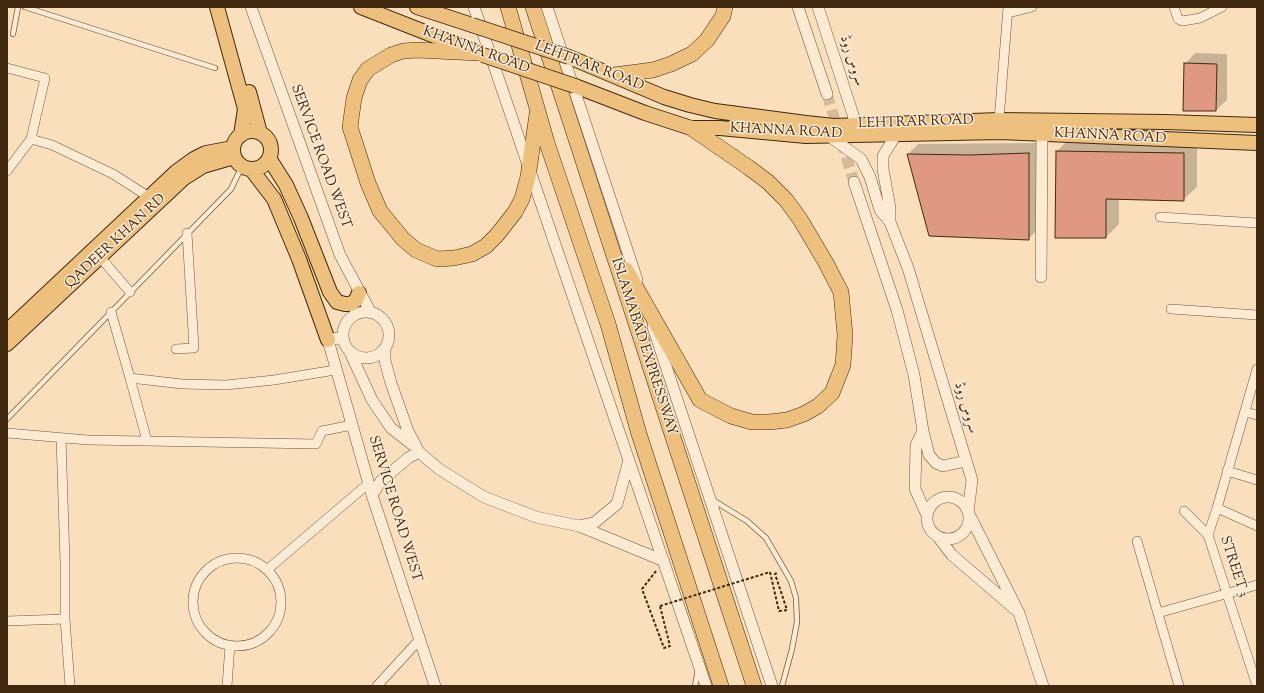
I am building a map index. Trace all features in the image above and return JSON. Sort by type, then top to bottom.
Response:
[{"type":"highway","name":"ISLAMABAD EXPRESSWAY","points":[[508,7],[538,109],[608,324],[639,434],[721,686]]},
{"type":"highway","name":"ISLAMABAD EXPRESSWAY","points":[[533,7],[754,686]]},
{"type":"highway","points":[[614,75],[653,70],[671,64],[692,54],[707,40],[723,16],[724,7]]},
{"type":"highway","points":[[480,54],[417,50],[403,51],[391,55],[368,69],[360,80],[354,98],[350,127],[368,183],[380,211],[403,240],[416,250],[438,258],[454,258],[472,254],[486,246],[497,235],[522,199],[526,184],[538,109]]},
{"type":"highway","points":[[608,237],[646,307],[700,400],[731,416],[752,422],[764,422],[787,420],[804,414],[818,406],[832,393],[843,365],[845,335],[841,292],[826,263],[800,219],[786,200],[768,182],[691,128]]},
{"type":"main road","points":[[217,7],[245,109],[241,135]]},
{"type":"main road","points":[[224,7],[260,133],[268,141],[271,152],[269,158],[262,166],[240,160]]},
{"type":"main road","name":"KHANNA ROAD","points":[[361,7],[480,54],[576,86],[645,113],[691,128],[829,136],[897,133],[1000,132],[1257,143]]},
{"type":"main road","name":"KHANNA ROAD","points":[[417,7],[472,25]]},
{"type":"main road","name":"LEHTRAR ROAD","points":[[472,25],[569,58],[614,75],[664,97],[714,111],[806,123],[834,126],[999,120],[1165,122],[1257,125]]},
{"type":"main road","points":[[260,133],[247,132],[237,138],[240,160],[274,199],[299,259],[328,340]]},
{"type":"main road","name":"QADEER KHAN RD","points":[[10,325],[176,172],[194,158],[206,153],[240,160]]},
{"type":"main road","points":[[269,158],[286,185],[301,218],[330,292],[338,302],[345,304],[351,304],[356,300],[359,293]]},
{"type":"main road","name":"QADEER KHAN RD","points":[[7,344],[184,178],[203,166],[240,160]]},
{"type":"street","name":"SERVICE ROAD WEST","points":[[251,7],[340,255],[359,293],[371,312]]},
{"type":"street","points":[[474,7],[706,686]]},
{"type":"street","points":[[547,7],[772,686]]},
{"type":"street","points":[[798,7],[828,94]]},
{"type":"street","name":"سروس روڈ","points":[[818,7],[856,124]]},
{"type":"street","points":[[999,120],[1008,10],[1032,7]]},
{"type":"street","points":[[1174,7],[1178,19],[1183,21],[1200,18],[1222,7]]},
{"type":"street","points":[[7,68],[45,78],[31,139],[7,171]]},
{"type":"street","name":"سروس روڈ","points":[[897,133],[883,156],[883,169],[890,208],[890,222],[908,268],[972,480],[968,512]]},
{"type":"street","points":[[1041,277],[1042,134]]},
{"type":"street","points":[[829,136],[861,159],[870,177],[880,210],[890,222]]},
{"type":"street","points":[[31,139],[52,145],[113,174],[149,197]]},
{"type":"street","points":[[854,182],[898,310],[914,375],[923,431],[929,455],[943,466],[966,461]]},
{"type":"street","points":[[1160,217],[1257,223]]},
{"type":"street","points":[[176,349],[194,348],[187,233]]},
{"type":"street","points":[[100,257],[130,292]]},
{"type":"street","points":[[1171,309],[1257,315]]},
{"type":"street","points":[[111,312],[147,441]]},
{"type":"street","points":[[349,350],[354,355],[368,358],[380,353],[385,348],[388,341],[388,327],[384,320],[371,312],[357,314],[351,318],[344,330],[343,337],[372,400],[391,428],[439,469],[484,497],[536,517],[579,526],[664,561]]},
{"type":"street","points":[[328,340],[343,337]]},
{"type":"street","name":"SERVICE ROAD WEST","points":[[328,340],[335,370],[372,495],[435,686]]},
{"type":"street","points":[[385,348],[385,361],[390,383],[417,449]]},
{"type":"street","points":[[1208,535],[1257,369]]},
{"type":"street","points":[[130,378],[182,384],[226,385],[274,380],[335,370]]},
{"type":"street","points":[[1245,412],[1257,415]]},
{"type":"street","points":[[7,433],[61,438],[316,444],[322,431],[352,425]]},
{"type":"street","points":[[923,431],[916,445],[915,489],[926,513],[926,523],[931,532],[939,538],[952,555],[1019,613]]},
{"type":"street","points":[[61,438],[65,561],[65,619],[70,686]]},
{"type":"street","points":[[372,495],[381,481],[417,449]]},
{"type":"street","points":[[579,526],[594,523],[617,504],[629,459]]},
{"type":"street","points":[[1227,471],[1257,480]]},
{"type":"street","points":[[268,569],[369,483]]},
{"type":"street","points":[[926,513],[930,505],[938,499],[947,496],[956,498],[964,503],[1019,613],[1043,686]]},
{"type":"street","points":[[1217,508],[1257,526]]},
{"type":"street","name":"STREET 3","points":[[1184,510],[1208,535],[1257,686]]},
{"type":"street","points":[[939,538],[949,540],[958,537],[965,530],[969,521],[968,512]]},
{"type":"street","points":[[1138,541],[1179,686]]},
{"type":"street","points":[[235,558],[253,560],[268,569],[278,583],[282,600],[280,618],[271,633],[256,643],[239,647],[230,645],[222,644],[207,635],[197,621],[192,604],[195,587],[204,572],[218,562],[235,558]]},
{"type":"street","points":[[1158,613],[1257,585]]},
{"type":"street","points":[[7,620],[65,619]]},
{"type":"street","points":[[377,686],[420,639]]},
{"type":"street","points":[[227,686],[230,645]]},
{"type":"lane","points":[[13,34],[18,7]]},
{"type":"lane","points":[[25,7],[215,68]]},
{"type":"lane","points":[[7,419],[187,233],[232,189],[240,160]]},
{"type":"lane","points":[[710,498],[735,513],[766,538],[786,571],[796,598],[797,622],[792,649],[782,686]]},
{"type":"lane","points":[[695,686],[698,663]]},
{"type":"path","points":[[664,561],[642,589],[664,648],[670,646],[660,606],[770,572],[779,611],[786,610],[775,574],[786,571]]},
{"type":"building","points":[[1184,63],[1217,64],[1216,111],[1183,111]]},
{"type":"building","points":[[1056,151],[1184,153],[1184,201],[1106,199],[1106,238],[1055,238]]},
{"type":"building","points":[[1029,153],[1029,240],[929,236],[907,154],[970,155]]},
{"type":"tunnel","points":[[827,94],[854,182]]}]
